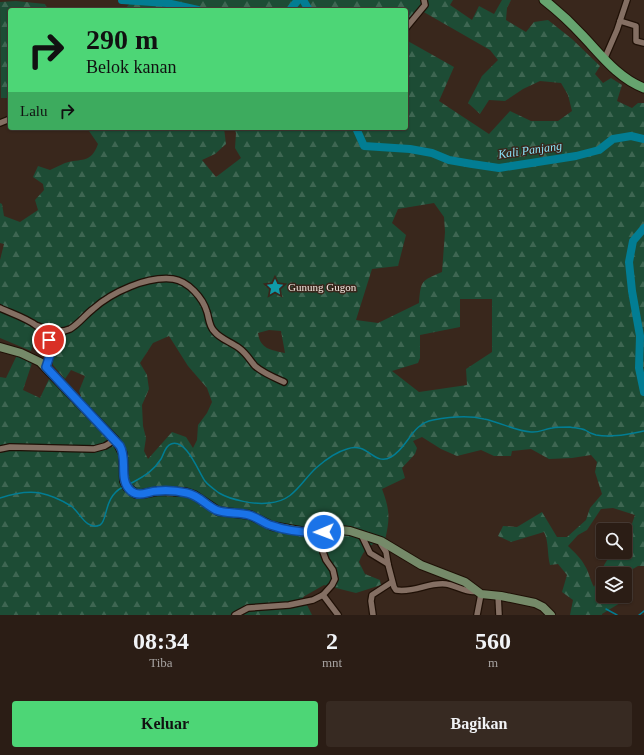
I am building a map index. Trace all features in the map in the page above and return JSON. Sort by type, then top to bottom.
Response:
[{"type":"main road","points":[[544,0],[567,19],[604,60],[624,76],[644,88]]},
{"type":"street","points":[[408,26],[426,5],[424,0]]},
{"type":"street","points":[[604,60],[627,0]]},
{"type":"street","points":[[620,21],[636,26],[636,41],[644,43]]},
{"type":"street","points":[[0,308],[38,326],[54,331],[69,329],[77,324],[101,302],[121,291],[144,282],[173,279],[181,281],[188,286],[202,301],[213,331],[240,349],[249,357],[255,366],[284,382]]},
{"type":"street","points":[[38,326],[45,332],[49,340],[50,355],[46,367]]},
{"type":"street","points":[[0,347],[32,357],[46,367],[84,409],[115,440],[120,446],[123,454],[124,478],[126,486],[134,493],[140,494],[158,491],[188,493],[199,498],[218,511],[250,515],[272,526],[312,533],[340,530],[361,534],[381,541],[421,565],[465,582],[479,592]]},
{"type":"street","points":[[0,449],[10,447],[94,449],[105,446],[115,440]]},
{"type":"street","points":[[235,615],[248,608],[289,605],[313,600],[323,595],[335,579],[333,570],[326,560],[323,552],[322,544],[324,532]]},
{"type":"street","points":[[361,534],[370,553],[388,564]]},
{"type":"street","points":[[381,541],[386,552],[395,590],[409,591],[429,585],[452,585],[473,592],[538,604],[551,615]]},
{"type":"street","points":[[373,615],[371,601],[372,596],[392,582]]},
{"type":"street","points":[[478,615],[479,592]]},
{"type":"street","points":[[323,595],[338,615]]},
{"type":"street","points":[[498,596],[498,615]]},
{"type":"green space","points":[[133,0],[453,0],[450,5],[472,20],[479,6],[494,14],[502,0],[511,0],[507,8],[506,20],[526,32],[534,22],[548,20],[572,39],[600,66],[595,74],[603,83],[611,78],[622,85],[617,101],[632,108],[638,103],[644,103],[644,566],[638,566],[632,569],[632,567],[603,567],[608,559],[632,559],[632,524],[635,515],[613,508],[601,509],[587,530],[578,535],[568,546],[583,563],[588,571],[594,587],[596,582],[596,603],[620,603],[602,615],[570,615],[573,600],[562,592],[567,575],[558,564],[550,565],[547,540],[544,532],[511,542],[498,536],[503,526],[517,527],[542,512],[557,537],[567,537],[586,520],[590,508],[602,494],[595,472],[597,462],[591,455],[549,459],[531,449],[512,451],[511,456],[494,456],[481,450],[457,456],[441,449],[422,437],[413,441],[417,448],[415,454],[402,468],[405,478],[382,489],[387,503],[388,514],[388,526],[385,540],[369,547],[363,553],[359,562],[365,574],[380,580],[381,585],[356,593],[324,585],[303,597],[312,615],[0,615],[0,377],[6,378],[17,355],[32,363],[23,390],[40,398],[49,379],[74,403],[81,396],[79,391],[85,376],[71,370],[65,379],[53,365],[52,332],[37,328],[31,351],[0,338],[0,260],[4,244],[0,243],[0,203],[2,204],[4,216],[20,222],[38,210],[35,200],[44,190],[43,184],[33,177],[38,166],[50,170],[65,163],[85,159],[92,155],[98,144],[87,130],[224,130],[226,144],[215,154],[202,160],[216,177],[241,158],[235,148],[235,130],[408,130],[408,41],[454,67],[439,101],[489,134],[510,111],[531,121],[558,121],[572,111],[568,95],[561,83],[540,81],[523,89],[505,101],[489,100],[480,114],[468,103],[482,76],[498,60],[490,50],[422,11],[408,32],[408,8],[126,8]],"holes":[[[434,203],[444,217],[445,232],[442,272],[423,282],[420,290],[419,303],[378,323],[356,320],[372,269],[398,266],[406,235],[392,223],[398,209]],[[460,299],[492,299],[492,352],[466,369],[467,385],[419,392],[392,371],[418,363],[420,358],[420,335],[460,327]],[[269,330],[281,331],[285,353],[267,348],[259,338],[258,333]],[[169,336],[188,366],[207,388],[212,402],[207,413],[198,425],[197,440],[193,448],[186,437],[172,432],[148,459],[144,451],[146,438],[143,426],[142,405],[149,389],[147,375],[140,363],[153,343]]]},
{"type":"green space","points":[[16,1],[45,4],[47,8],[8,8],[8,98],[1,98],[0,2]]},
{"type":"waterway","name":"Kali Panjang","points":[[122,0],[167,3],[189,8]]},
{"type":"waterway","name":"Kali Panjang","points":[[292,8],[298,0]]},
{"type":"waterway","name":"Kali Panjang","points":[[303,0],[308,8]]},
{"type":"waterway","name":"Kali Panjang","points":[[357,130],[364,146],[410,149],[432,153],[449,160],[499,168],[576,156],[599,150],[613,139],[631,136],[644,139]]},
{"type":"waterway","name":"Kali Panjang","points":[[644,228],[633,241],[629,262],[632,291],[640,336],[639,368],[644,392]]},
{"type":"waterway","points":[[128,485],[154,468],[161,459],[166,448],[169,445],[176,443],[187,450],[205,481],[219,493],[236,500],[250,503],[269,503],[278,502],[291,495],[316,468],[330,457],[343,450],[354,447],[360,448],[380,459],[391,457],[402,448],[420,426],[433,420],[452,417],[472,417],[490,420],[513,428],[531,432],[537,432],[549,428],[570,427],[583,429],[593,434],[602,436],[644,431]]},
{"type":"waterway","points":[[0,498],[15,494],[35,492],[44,494],[56,498],[71,506],[87,523],[95,526],[102,523],[109,502],[117,491],[123,487]]},
{"type":"waterway","points":[[606,609],[617,615]]},
{"type":"waterway","points":[[639,615],[644,611]]},
{"type":"place","name":"Gunung Gugon","points":[[275,287]]},
{"type":"route","points":[[49,340],[50,355],[46,367],[63,387],[120,446],[124,460],[124,480],[127,487],[132,492],[136,494],[144,494],[152,491],[185,492],[194,495],[218,511],[250,515],[272,526],[282,528],[312,533],[324,532]]}]
